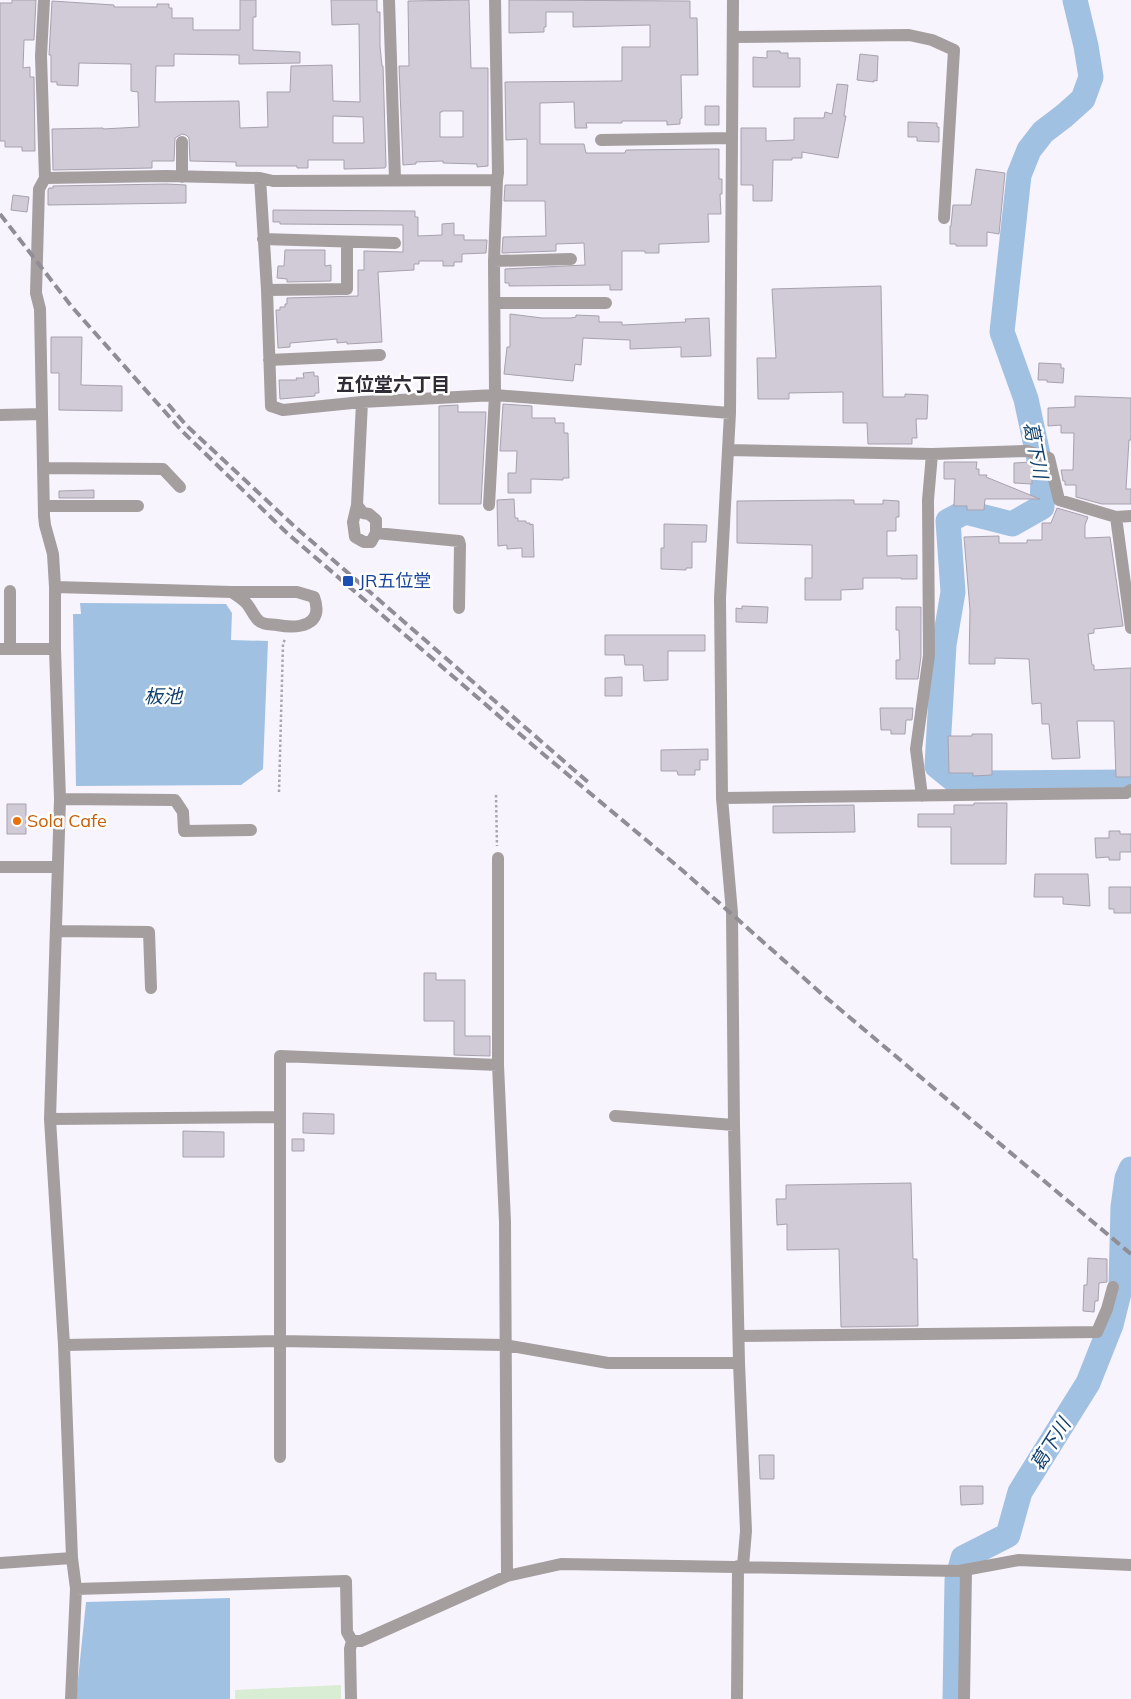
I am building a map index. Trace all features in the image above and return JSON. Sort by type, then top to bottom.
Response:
[{"type":"street","points":[[44,0],[41,56],[45,178],[40,189],[36,293],[40,309],[45,525],[53,554],[55,587],[60,799],[50,1119],[64,1345],[72,1558],[76,1589],[71,1699]]},
{"type":"street","points":[[390,0],[395,179]]},
{"type":"street","points":[[489,505],[495,395],[494,261],[498,173],[495,0]]},
{"type":"street","points":[[733,0],[730,413],[720,598],[722,798],[732,913],[739,1363],[746,1531],[741,1566],[737,1699]]},
{"type":"street","points":[[733,37],[909,35],[932,40],[954,50],[944,218]]},
{"type":"street","points":[[601,140],[732,138]]},
{"type":"street","points":[[182,142],[182,177]]},
{"type":"street","points":[[45,178],[260,178],[273,181],[497,180]]},
{"type":"street","points":[[260,178],[267,290],[271,406],[284,410],[362,402],[495,395],[730,413]]},
{"type":"street","points":[[263,239],[395,243]]},
{"type":"street","points":[[267,290],[347,290],[347,243]]},
{"type":"street","points":[[494,261],[571,259]]},
{"type":"street","points":[[495,303],[606,303]]},
{"type":"street","points":[[270,360],[380,355]]},
{"type":"street","points":[[357,505],[363,513],[369,514],[376,520],[376,534],[371,542],[364,542],[355,537],[353,522],[357,505],[362,402]]},
{"type":"street","points":[[0,415],[42,414]]},
{"type":"street","points":[[728,450],[932,454],[1028,451],[1049,458],[1059,500],[1116,517],[1131,516]]},
{"type":"street","points":[[922,796],[916,749],[929,655],[928,500],[932,454]]},
{"type":"street","points":[[43,468],[163,470],[180,487]]},
{"type":"street","points":[[44,506],[138,506]]},
{"type":"street","points":[[1116,517],[1131,628]]},
{"type":"street","points":[[376,534],[459,541],[459,608]]},
{"type":"street","points":[[55,587],[297,592],[314,597],[318,607],[317,613],[309,623],[300,626],[264,623],[258,620],[246,602],[232,592]]},
{"type":"street","points":[[10,591],[5,649],[55,648]]},
{"type":"street","points":[[722,798],[1126,793],[1131,790]]},
{"type":"street","points":[[60,799],[175,800],[183,812],[184,830],[250,830]]},
{"type":"street","points":[[498,858],[498,1065],[505,1222],[507,1576]]},
{"type":"street","points":[[0,867],[58,867]]},
{"type":"street","points":[[56,931],[149,932],[151,988]]},
{"type":"street","points":[[280,1457],[280,1056],[498,1065]]},
{"type":"street","points":[[615,1116],[734,1125]]},
{"type":"street","points":[[50,1119],[280,1117]]},
{"type":"street","points":[[739,1336],[1097,1332],[1107,1310],[1113,1287]]},
{"type":"street","points":[[64,1345],[279,1341],[505,1345],[608,1363],[739,1363]]},
{"type":"street","points":[[0,1563],[72,1558]]},
{"type":"street","points":[[352,1641],[361,1641],[507,1576],[562,1564],[950,1571],[966,1570],[1019,1560],[1131,1565]]},
{"type":"street","points":[[964,1699],[966,1570]]},
{"type":"street","points":[[76,1589],[346,1581],[347,1632],[352,1641],[350,1649],[351,1699]]},
{"type":"path","points":[[279,792],[283,644]]},
{"type":"path","points":[[496,795],[498,858]]},
{"type":"green space","points":[[341,1685],[341,1699],[235,1699],[235,1690]]},
{"type":"water","name":"板池","points":[[80,603],[226,604],[232,613],[231,640],[268,641],[263,769],[241,785],[76,786],[73,614],[81,614]]},
{"type":"water","points":[[230,1598],[230,1699],[76,1699],[86,1602]]},
{"type":"building","points":[[12,0],[36,0],[34,40],[24,40],[23,68],[30,67],[30,77],[34,77],[35,151],[22,151],[22,147],[5,147],[5,141],[0,141],[0,3],[12,3]]},
{"type":"building","points":[[240,0],[256,0],[256,17],[253,17],[253,50],[300,52],[300,63],[239,64],[239,55],[174,54],[174,66],[156,66],[155,102],[239,101],[240,128],[268,127],[267,92],[290,92],[291,66],[332,65],[333,101],[360,102],[359,24],[332,25],[331,0],[377,0],[377,12],[380,12],[380,46],[383,66],[385,168],[344,169],[344,160],[308,160],[308,168],[297,168],[297,166],[236,166],[236,162],[190,161],[189,138],[182,134],[175,138],[174,161],[152,161],[152,168],[53,170],[52,129],[139,127],[138,92],[131,91],[131,64],[79,63],[78,86],[57,85],[57,82],[51,82],[51,55],[49,55],[52,1],[114,5],[114,7],[157,7],[157,4],[169,4],[169,8],[172,8],[172,18],[193,18],[193,30],[240,30]],"holes":[[[333,116],[363,117],[364,143],[333,143]]]},
{"type":"building","points":[[469,0],[471,68],[488,68],[488,166],[477,167],[477,164],[443,163],[443,161],[416,162],[416,164],[403,165],[399,66],[409,66],[408,1]],"holes":[[[463,111],[463,137],[440,137],[440,112]]]},
{"type":"building","points":[[509,0],[690,1],[690,18],[697,18],[698,75],[681,75],[682,118],[680,119],[680,124],[667,125],[667,121],[622,121],[622,123],[586,123],[587,128],[575,128],[574,102],[540,103],[540,144],[584,144],[586,153],[625,153],[626,150],[719,149],[719,179],[722,179],[722,194],[720,194],[721,214],[708,214],[709,242],[659,244],[659,253],[622,251],[622,290],[610,290],[610,285],[509,286],[509,283],[505,283],[505,269],[585,265],[584,243],[556,244],[556,251],[502,253],[503,237],[546,236],[545,201],[504,201],[505,185],[527,185],[527,139],[506,140],[505,82],[622,81],[622,47],[650,47],[650,25],[573,27],[573,12],[546,12],[544,32],[509,33]]},
{"type":"building","points":[[767,51],[780,51],[780,53],[788,53],[788,58],[800,58],[800,87],[753,87],[753,57],[767,58]]},
{"type":"building","points":[[860,54],[878,56],[877,81],[857,80]]},
{"type":"building","points":[[837,84],[848,85],[844,116],[846,116],[838,158],[802,152],[802,158],[773,160],[772,201],[753,201],[753,185],[741,185],[741,128],[766,128],[766,141],[794,140],[794,118],[824,118],[825,112],[832,114]]},
{"type":"building","points":[[705,106],[719,106],[719,125],[705,125]]},
{"type":"building","points":[[908,122],[937,123],[937,127],[939,127],[939,142],[917,141],[917,137],[908,137]]},
{"type":"building","points":[[976,169],[1005,173],[999,234],[987,232],[987,246],[956,246],[956,244],[950,244],[953,205],[971,205]]},
{"type":"building","points":[[186,185],[186,203],[48,205],[48,190],[53,188],[53,186]]},
{"type":"building","points":[[13,195],[29,197],[27,212],[11,210]]},
{"type":"building","points":[[273,210],[415,211],[415,217],[418,217],[418,236],[442,235],[442,224],[454,223],[454,235],[464,235],[464,240],[487,240],[486,253],[462,254],[462,262],[454,262],[454,266],[443,266],[443,261],[419,261],[419,264],[414,264],[414,270],[378,272],[382,342],[347,344],[347,342],[337,343],[337,339],[290,343],[290,347],[278,348],[276,310],[280,310],[280,307],[285,307],[287,298],[358,296],[358,270],[364,270],[364,251],[403,252],[403,225],[280,224],[280,222],[273,222]]},
{"type":"building","points":[[285,250],[325,250],[325,266],[331,265],[331,281],[287,282],[287,279],[277,278],[278,266],[284,266]]},
{"type":"building","points":[[881,286],[883,397],[905,397],[905,394],[928,395],[927,419],[916,419],[917,438],[912,438],[912,444],[868,444],[867,423],[843,423],[843,392],[789,393],[789,399],[758,399],[757,358],[776,358],[772,289]]},
{"type":"building","points":[[510,314],[542,318],[571,318],[576,317],[576,315],[599,316],[599,322],[622,322],[622,325],[686,322],[685,319],[709,318],[711,356],[681,357],[681,347],[630,349],[630,340],[583,338],[581,365],[575,364],[573,381],[504,374],[507,347],[510,347]]},
{"type":"building","points":[[51,337],[82,337],[81,385],[122,386],[122,411],[59,410],[59,373],[51,373]]},
{"type":"building","points":[[1039,363],[1061,364],[1061,368],[1064,368],[1063,383],[1038,380]]},
{"type":"building","points":[[314,372],[314,376],[318,376],[319,393],[315,393],[315,396],[280,399],[279,380],[297,380],[296,378],[304,378],[303,373]]},
{"type":"building","points":[[1075,396],[1131,398],[1131,440],[1129,440],[1126,489],[1131,489],[1131,504],[1102,504],[1076,497],[1076,485],[1065,485],[1061,470],[1073,470],[1074,433],[1061,433],[1061,425],[1048,426],[1048,408],[1075,407]]},
{"type":"building","points":[[503,404],[532,406],[532,418],[555,418],[555,423],[564,423],[564,433],[568,433],[569,478],[563,478],[563,480],[531,479],[531,493],[508,493],[508,473],[516,473],[517,451],[500,451]]},
{"type":"building","points":[[458,405],[458,412],[486,412],[481,504],[439,504],[439,406]]},
{"type":"building","points":[[944,462],[977,462],[976,469],[979,469],[979,475],[987,475],[986,477],[1040,499],[985,499],[984,510],[967,510],[967,506],[954,506],[955,479],[944,479]]},
{"type":"building","points":[[1032,462],[1032,484],[1014,483],[1014,463]]},
{"type":"building","points":[[94,490],[94,498],[59,498],[59,491]]},
{"type":"building","points":[[514,499],[515,518],[518,518],[518,521],[526,521],[530,525],[533,524],[534,557],[522,557],[522,548],[507,549],[507,545],[498,546],[497,500]]},
{"type":"building","points":[[854,500],[854,504],[883,504],[883,500],[899,501],[899,517],[896,517],[896,531],[887,531],[887,556],[917,555],[917,579],[863,578],[863,589],[841,590],[841,600],[805,600],[805,578],[812,578],[812,545],[737,543],[737,501]]},
{"type":"building","points":[[1057,508],[1088,517],[1085,525],[1085,538],[1110,537],[1123,626],[1094,629],[1094,633],[1088,634],[1094,670],[1131,668],[1131,777],[1116,777],[1114,721],[1077,721],[1080,758],[1052,759],[1049,724],[1042,724],[1041,703],[1032,704],[1029,659],[995,658],[995,664],[969,664],[970,610],[964,537],[999,536],[999,543],[1027,543],[1027,540],[1042,540],[1042,523],[1051,523]]},
{"type":"building","points":[[664,524],[707,525],[706,542],[692,542],[692,568],[686,568],[686,570],[661,569],[661,548],[664,548]]},
{"type":"building","points":[[742,606],[768,607],[767,623],[736,622],[736,608],[742,609]]},
{"type":"building","points":[[896,607],[921,607],[921,656],[918,679],[896,679],[896,660],[900,660],[899,630],[896,630]]},
{"type":"building","points":[[605,635],[705,635],[705,651],[668,651],[668,680],[644,681],[643,665],[625,665],[624,655],[605,655]]},
{"type":"building","points":[[622,677],[622,696],[605,696],[605,678]]},
{"type":"building","points":[[880,708],[913,708],[912,720],[906,720],[905,734],[891,734],[891,730],[881,730]]},
{"type":"building","points":[[972,734],[992,734],[992,775],[973,776],[973,773],[949,773],[948,736],[972,736]]},
{"type":"building","points":[[708,749],[708,760],[700,760],[700,770],[695,770],[695,775],[678,775],[677,771],[661,771],[661,750]]},
{"type":"building","points":[[974,803],[1007,803],[1006,864],[951,864],[951,827],[918,827],[918,814],[954,814],[954,805],[974,805]]},
{"type":"building","points":[[7,804],[26,804],[26,834],[7,834]]},
{"type":"building","points":[[854,805],[855,832],[773,833],[773,806]]},
{"type":"building","points":[[1109,831],[1131,834],[1131,852],[1120,852],[1120,860],[1109,860],[1109,857],[1096,858],[1095,838],[1109,838]]},
{"type":"building","points":[[1035,874],[1088,874],[1090,906],[1063,904],[1063,897],[1034,897]]},
{"type":"building","points":[[1109,887],[1131,887],[1131,913],[1114,913],[1114,909],[1109,909]]},
{"type":"building","points":[[424,973],[436,973],[436,980],[465,980],[465,1036],[490,1036],[490,1056],[454,1055],[454,1021],[424,1021]]},
{"type":"building","points":[[303,1113],[334,1114],[334,1134],[303,1133]]},
{"type":"building","points":[[183,1131],[224,1132],[224,1157],[183,1157]]},
{"type":"building","points":[[292,1139],[304,1139],[304,1151],[292,1151]]},
{"type":"building","points":[[911,1183],[913,1259],[917,1259],[918,1326],[841,1327],[839,1249],[787,1250],[787,1224],[777,1225],[776,1199],[786,1199],[786,1185]]},
{"type":"building","points":[[1088,1258],[1107,1259],[1107,1282],[1099,1283],[1098,1301],[1095,1301],[1094,1312],[1083,1311],[1084,1285],[1087,1285]]},
{"type":"building","points":[[759,1455],[774,1455],[774,1479],[760,1479]]},
{"type":"building","points":[[960,1486],[983,1486],[983,1504],[961,1505]]},
{"type":"waterway","name":"葛下川","points":[[1075,0],[1091,77],[1083,99],[1043,132],[1029,150],[1019,175],[1002,332],[1026,399],[1043,478],[1042,507],[1012,524],[965,512],[948,521],[953,592],[944,645],[937,766],[958,783],[1126,782],[1131,784]]},
{"type":"waterway","name":"葛下川","points":[[955,1699],[957,1580],[963,1558],[1008,1535],[1020,1492],[1088,1383],[1111,1325],[1121,1285],[1123,1207],[1127,1178],[1131,1169]]},
{"type":"railway","points":[[0,214],[72,307],[182,431],[287,533],[536,748],[682,870],[823,995],[1131,1254]]},
{"type":"railway","points":[[168,404],[186,425],[293,525],[589,783]]},
{"type":"place","name":"JR五位堂","points":[[348,581]]},
{"type":"place","name":"Sola Cafe","points":[[17,821]]},
{"type":"district","name":"五位堂六丁目","points":[[393,384]]}]
